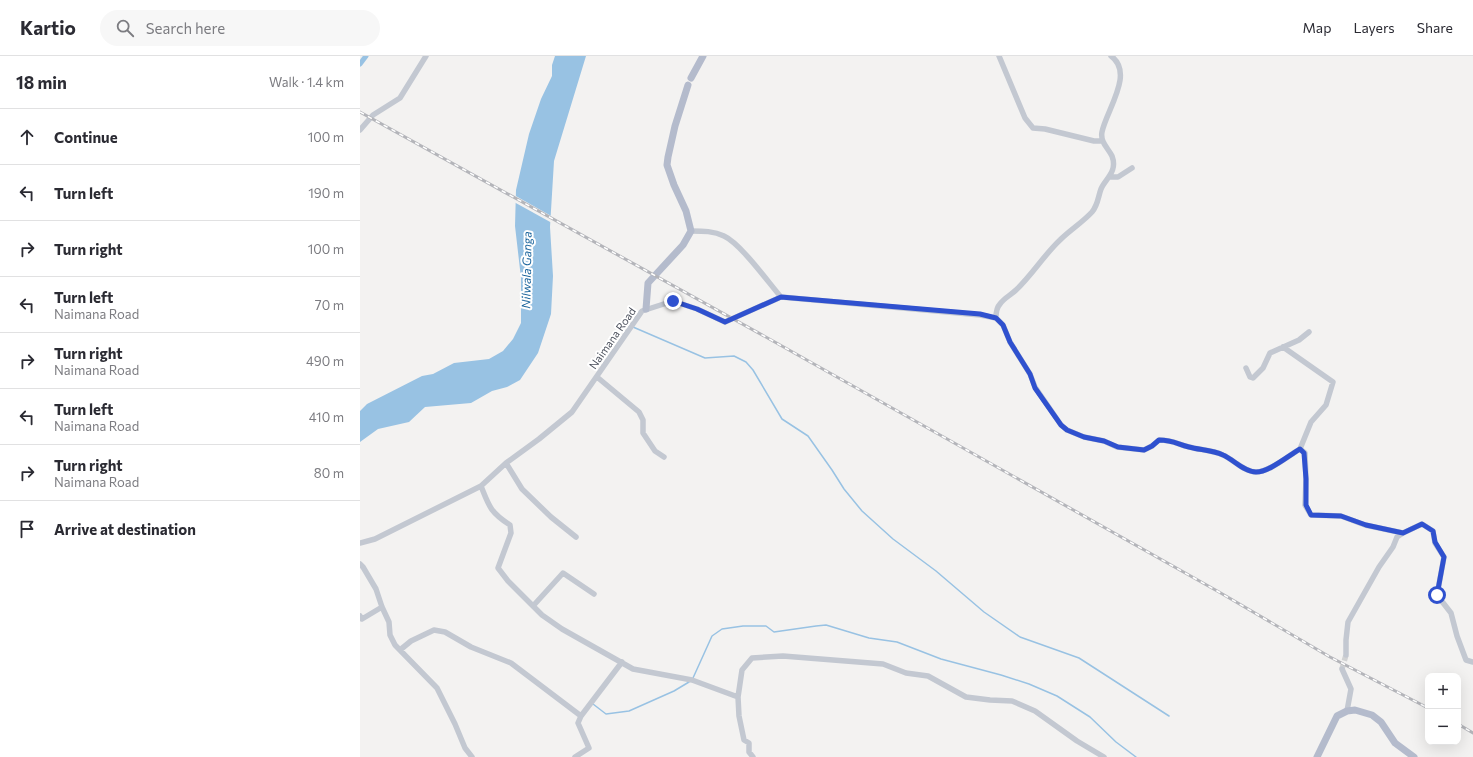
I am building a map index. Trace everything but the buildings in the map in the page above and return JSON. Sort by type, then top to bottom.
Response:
[{"type":"main road","points":[[646,309],[648,283],[683,245],[691,231],[686,211],[667,165],[675,126],[690,82],[703,56]]},
{"type":"main road","points":[[1317,757],[1337,716],[1347,711],[1355,710],[1372,715],[1381,722],[1395,743],[1414,757]]},
{"type":"street","points":[[360,130],[373,115],[400,98],[426,56]]},
{"type":"street","points":[[999,56],[1025,118],[1033,128],[1045,129],[1094,141],[1102,140]]},
{"type":"street","points":[[1111,56],[1116,60],[1120,72],[1120,84],[1102,132],[1102,140],[1112,157],[1113,165],[1110,177],[1102,188],[1098,203],[1093,211],[1059,240],[1016,290],[999,304],[996,313],[996,318],[1003,325],[1010,342],[1030,374],[1035,388],[1061,425],[1067,430],[1084,437],[1104,441],[1118,447],[1144,450],[1159,440],[1171,440],[1188,447],[1208,450],[1223,455],[1255,472],[1266,470],[1300,449],[1311,422],[1326,404],[1333,382],[1283,347]]},
{"type":"street","points":[[1110,177],[1118,177],[1132,168]]},
{"type":"street","points":[[691,231],[710,232],[726,236],[740,248],[781,297]]},
{"type":"street","name":"Naimana Road","points":[[360,543],[376,539],[481,486],[506,463],[572,412],[642,311],[646,309],[673,301],[697,309],[725,322],[781,297],[980,314],[996,318]]},
{"type":"street","points":[[1246,368],[1250,377],[1253,378],[1263,368],[1270,353],[1299,340],[1310,332]]},
{"type":"street","points":[[597,377],[639,412],[643,420],[643,433],[655,451],[664,457]]},
{"type":"street","points":[[1300,449],[1304,453],[1306,505],[1311,515],[1341,516],[1366,525],[1403,533]]},
{"type":"street","points":[[506,463],[522,490],[551,517],[576,537]]},
{"type":"street","points":[[481,486],[490,509],[510,525],[511,533],[498,568],[508,581],[542,615],[562,629],[633,669],[692,680],[738,698]]},
{"type":"street","points":[[1346,655],[1348,622],[1379,567],[1393,547],[1397,537],[1422,524],[1433,531],[1435,542],[1444,557],[1437,595],[1451,612],[1457,636],[1466,660],[1473,662]]},
{"type":"street","points":[[360,564],[376,589],[389,622],[390,635],[395,645],[437,688],[465,748],[472,757]]},
{"type":"street","points":[[533,606],[563,573],[594,594]]},
{"type":"street","points":[[360,616],[362,619],[382,607]]},
{"type":"street","points":[[400,650],[410,641],[434,630],[444,632],[471,647],[511,663],[580,716]]},
{"type":"street","points":[[753,757],[749,752],[749,743],[744,740],[738,716],[738,698],[742,670],[752,658],[784,656],[883,664],[906,673],[928,676],[966,697],[1012,701],[1034,711],[1076,741],[1104,757]]},
{"type":"street","points":[[575,757],[589,748],[578,723],[580,716],[622,662]]},
{"type":"street","points":[[1342,669],[1351,689],[1347,711]]},
{"type":"water","name":"Nilwala Ganga","points":[[555,56],[586,56],[554,161],[550,227],[553,276],[551,314],[538,353],[520,380],[507,387],[492,391],[471,403],[425,407],[409,422],[378,429],[360,442],[360,411],[367,404],[422,376],[433,374],[454,363],[489,359],[503,351],[513,339],[521,323],[521,278],[515,226],[516,190],[529,134],[541,99],[552,76],[552,65]]},
{"type":"pier","points":[[514,195],[553,217],[552,223],[514,202]]},
{"type":"waterway","points":[[360,64],[366,56]]},
{"type":"waterway","points":[[633,327],[705,358],[734,356],[746,362],[753,370],[782,419],[808,436],[844,489],[862,511],[893,539],[936,571],[984,612],[1020,637],[1079,658],[1169,716]]},
{"type":"waterway","points":[[693,678],[712,636],[722,629],[743,626],[766,626],[774,632],[826,625],[869,638],[897,642],[941,659],[1029,684],[1057,696],[1090,717],[1116,742],[1136,757]]},
{"type":"waterway","points":[[593,704],[606,714],[629,711],[674,691],[689,682]]},
{"type":"tunnel","points":[[1342,669],[1346,655]]},
{"type":"railway","points":[[360,112],[773,341],[1219,592],[1330,657],[1425,706]]},
{"type":"railway","points":[[1461,726],[1473,733]]},
{"type":"route","points":[[673,301],[697,309],[725,322],[781,297],[980,314],[996,318],[1003,325],[1010,342],[1030,374],[1035,388],[1061,425],[1067,430],[1084,437],[1104,441],[1118,447],[1144,450],[1159,440],[1171,440],[1188,447],[1208,450],[1223,455],[1255,472],[1266,470],[1300,449],[1304,453],[1306,505],[1311,515],[1341,516],[1366,525],[1403,533],[1422,524],[1433,531],[1435,542],[1444,557],[1437,595]]}]
